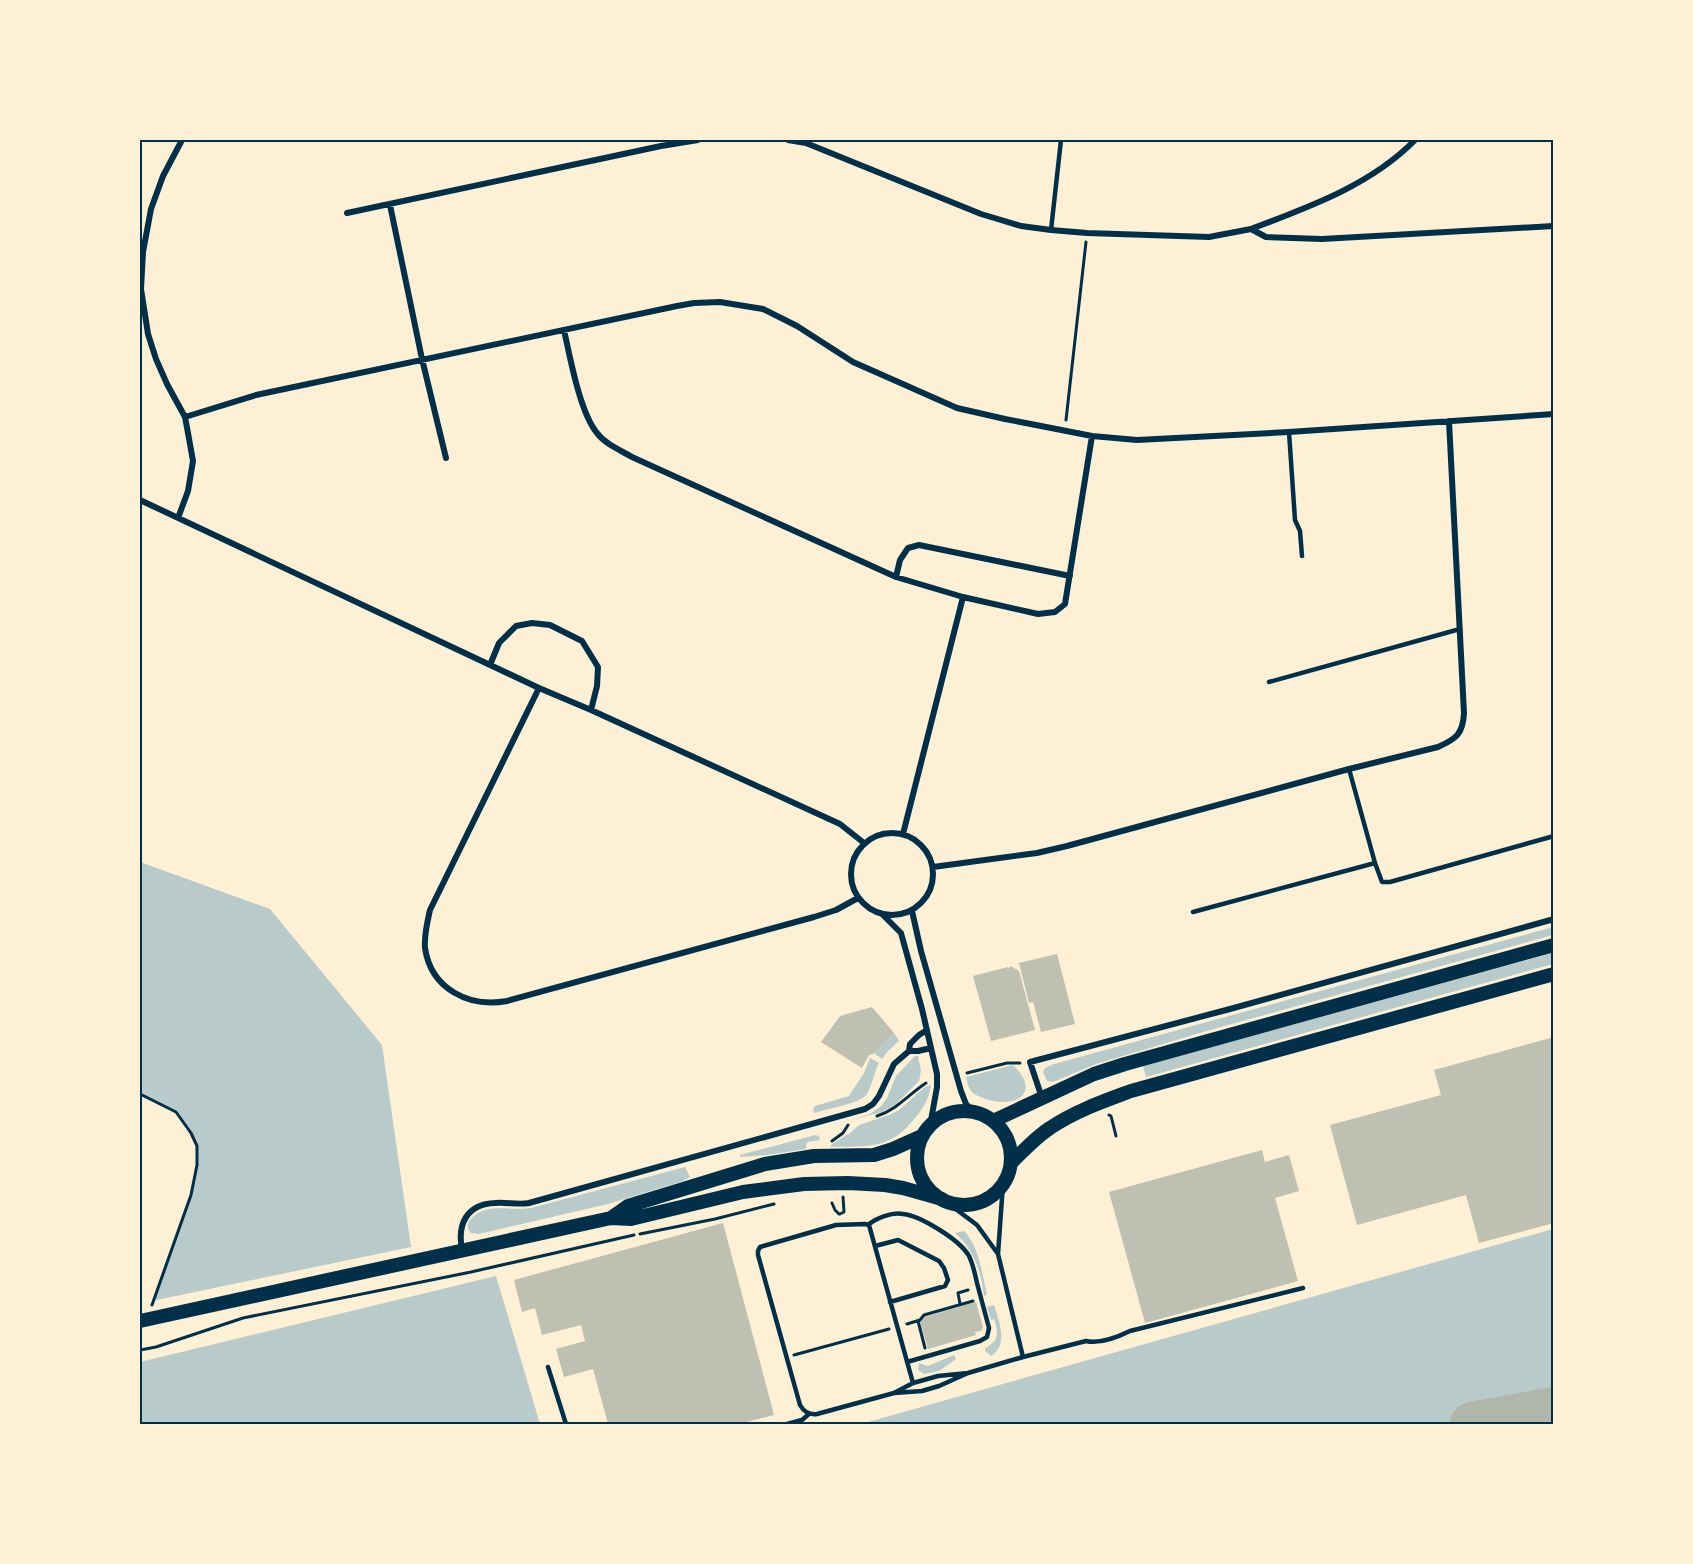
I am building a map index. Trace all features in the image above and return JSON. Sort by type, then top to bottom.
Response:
[{"type":"main road","points":[[993,1120],[1094,1074],[1125,1064],[1554,945]]},
{"type":"main road","points":[[146,1320],[462,1249],[611,1218],[631,1219],[743,1192],[804,1184],[842,1183],[898,1187],[963,1204],[979,1202],[995,1194],[1003,1184],[1012,1162],[1033,1141],[1052,1127],[1077,1113],[1131,1091],[1554,974]]},
{"type":"main road","points":[[611,1218],[628,1206],[765,1164],[814,1156],[874,1155],[893,1149],[926,1131],[940,1118],[959,1112],[974,1112],[993,1120],[1002,1128],[1006,1135],[1012,1162]]},
{"type":"main road","points":[[926,1131],[917,1150],[920,1173],[926,1185],[943,1200]]},
{"type":"street","points":[[178,518],[188,491],[192,461],[185,417],[156,359],[148,334],[141,289],[143,252],[151,210],[163,176],[182,140]]},
{"type":"street","points":[[347,213],[698,140]]},
{"type":"street","points":[[788,140],[806,143],[981,214],[1021,226],[1087,233],[1209,237],[1251,229],[1327,200],[1401,154],[1415,140]]},
{"type":"street","points":[[390,205],[422,359],[446,458]]},
{"type":"street","points":[[1251,229],[1266,237],[1322,239],[1553,226]]},
{"type":"street","points":[[185,417],[256,395],[422,359],[694,303],[720,302],[763,309],[797,326],[853,362],[957,408],[1092,436],[1137,440],[1554,414]]},
{"type":"street","points":[[564,330],[586,415],[597,434],[612,446],[664,472],[897,577],[963,597],[1038,614],[1055,612],[1065,604],[1092,436]]},
{"type":"street","points":[[933,867],[1047,851],[1438,747],[1452,741],[1462,729],[1464,713],[1449,421]]},
{"type":"street","points":[[140,500],[539,688],[840,824],[864,843]]},
{"type":"street","points":[[897,577],[900,560],[908,548],[919,545],[1070,576]]},
{"type":"street","points":[[903,834],[963,597]]},
{"type":"street","points":[[490,665],[499,643],[516,626],[532,623],[550,625],[582,641],[598,667],[597,687],[591,710]]},
{"type":"street","points":[[539,688],[430,910],[425,935],[427,956],[437,977],[455,993],[467,1000],[493,1003],[507,1001],[814,917],[836,910],[858,898]]},
{"type":"street","points":[[886,832],[903,834],[920,843],[926,850],[933,867],[933,880],[922,903],[912,911],[896,916],[871,910],[858,898],[850,879],[850,869],[853,859],[864,843],[886,832]]},
{"type":"street","points":[[912,911],[921,951],[961,1091],[966,1104],[974,1112]]},
{"type":"street","points":[[882,914],[901,933],[937,1074],[937,1087],[926,1131]]},
{"type":"street","points":[[1042,1098],[1030,1062],[1554,919]]},
{"type":"street","points":[[462,1249],[460,1235],[463,1222],[480,1206],[493,1203],[529,1203],[865,1109],[878,1099],[894,1064],[909,1050],[910,1044],[927,1030]]},
{"type":"street","points":[[909,1050],[918,1051],[931,1048]]},
{"type":"lane","points":[[1052,230],[1061,140]]},
{"type":"lane","points":[[1289,432],[1295,520],[1300,531],[1302,556]]},
{"type":"lane","points":[[1269,682],[1460,629]]},
{"type":"lane","points":[[1349,769],[1382,882],[1390,882],[1554,836]]},
{"type":"lane","points":[[1193,912],[1375,863]]},
{"type":"lane","points":[[1003,1184],[998,1254],[1023,1358]]},
{"type":"lane","points":[[943,1200],[977,1226],[998,1254]]},
{"type":"lane","points":[[906,1359],[980,1341],[986,1337],[989,1328],[969,1255],[951,1236],[903,1214],[884,1217],[868,1225],[842,1224],[762,1246],[758,1250],[800,1405],[809,1414],[817,1414],[894,1393],[922,1391],[939,1386],[968,1372]]},
{"type":"lane","points":[[868,1225],[913,1383]]},
{"type":"lane","points":[[875,1246],[897,1240],[904,1243],[939,1261],[944,1267],[948,1280],[945,1286],[890,1302]]},
{"type":"lane","points":[[894,1393],[913,1383],[938,1376],[968,1372],[1086,1341],[1094,1342],[1304,1288]]},
{"type":"lane","points":[[548,1367],[566,1425]]},
{"type":"lane","points":[[787,1425],[804,1419],[809,1414]]},
{"type":"path","points":[[1065,431],[1087,233]]},
{"type":"path","points":[[965,1074],[1007,1064],[1030,1062]]},
{"type":"path","points":[[140,1094],[176,1112],[191,1133],[196,1146],[197,1166],[191,1195],[146,1320]]},
{"type":"path","points":[[1107,1115],[1111,1116],[1116,1136]]},
{"type":"path","points":[[839,1214],[844,1212],[843,1195]]},
{"type":"path","points":[[140,1350],[156,1347],[243,1318],[471,1272],[782,1203]]},
{"type":"path","points":[[832,1203],[842,1224]]},
{"type":"path","points":[[960,1304],[958,1293],[969,1291]]},
{"type":"path","points":[[906,1359],[926,1350],[918,1321],[924,1315],[981,1299]]},
{"type":"path","points":[[787,1357],[897,1327]]},
{"type":"shaded area","points":[[140,862],[270,909],[382,1045],[411,1247],[152,1301],[191,1192],[197,1165],[196,1144],[176,1112],[140,1094]]},
{"type":"shaded area","points":[[1553,927],[1553,935],[1203,1032],[1096,1064],[1053,1082],[1047,1081],[1043,1072],[1045,1068],[1054,1064]]},
{"type":"shaded area","points":[[1553,953],[1553,964],[1146,1077],[1143,1066]]},
{"type":"shaded area","points":[[894,1033],[899,1041],[882,1059],[874,1053]]},
{"type":"shaded area","points":[[915,1056],[918,1056],[921,1071],[919,1081],[895,1105],[882,1112],[850,1120],[870,1114],[881,1106],[896,1076]]},
{"type":"shaded area","points":[[870,1058],[879,1063],[867,1094],[863,1098],[814,1113],[815,1106],[849,1096],[864,1073]]},
{"type":"shaded area","points":[[1013,1065],[1022,1075],[1025,1084],[1025,1091],[1021,1097],[1005,1102],[994,1101],[977,1095],[970,1089],[966,1077]]},
{"type":"shaded area","points":[[931,1085],[921,1110],[896,1136],[867,1146],[830,1147],[859,1125],[899,1110],[925,1087]]},
{"type":"shaded area","points":[[815,1135],[819,1136],[820,1140],[807,1142],[806,1149],[740,1157],[740,1155]]},
{"type":"shaded area","points":[[685,1167],[690,1177],[683,1181],[608,1204],[479,1234],[471,1233],[468,1227],[470,1220],[483,1211],[499,1208],[531,1208]]},
{"type":"shaded area","points":[[1553,1229],[1553,1424],[861,1424]]},
{"type":"shaded area","points":[[964,1231],[973,1244],[979,1261],[987,1294],[984,1296],[976,1262],[967,1246],[955,1233]]},
{"type":"shaded area","points":[[496,1276],[540,1424],[140,1424],[140,1362]]},
{"type":"shaded area","points":[[994,1305],[1000,1325],[1001,1339],[1000,1346],[991,1356],[985,1348],[995,1340],[997,1328],[994,1319],[991,1320],[987,1307]]},
{"type":"shaded area","points":[[954,1355],[956,1359],[939,1371],[924,1374],[918,1370],[919,1363],[928,1366]]},
{"type":"building","points":[[1057,954],[1075,1024],[1041,1032],[1033,1002],[1029,1003],[1019,963]]},
{"type":"building","points":[[1011,966],[1019,971],[1035,1030],[991,1041],[973,976]]},
{"type":"building","points":[[872,1007],[894,1033],[873,1054],[869,1055],[862,1068],[821,1042],[840,1016]]},
{"type":"building","points":[[1554,1037],[1554,1223],[1479,1243],[1466,1195],[1357,1225],[1330,1125],[1441,1095],[1434,1070]]},
{"type":"building","points":[[1262,1150],[1265,1162],[1289,1155],[1299,1191],[1275,1198],[1298,1281],[1145,1323],[1109,1192]]},
{"type":"building","points":[[723,1223],[774,1415],[739,1424],[608,1424],[593,1369],[564,1377],[556,1349],[585,1341],[581,1325],[542,1335],[535,1308],[522,1312],[514,1280]]},
{"type":"building","points":[[976,1302],[983,1327],[981,1331],[975,1332],[976,1335],[928,1349],[920,1322],[925,1317]]},
{"type":"taxiway","points":[[1472,1424],[1554,1409]]}]
